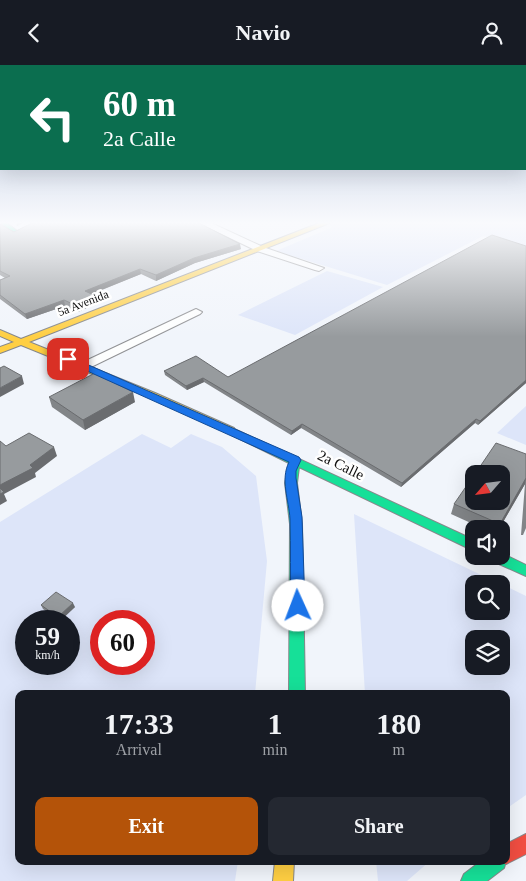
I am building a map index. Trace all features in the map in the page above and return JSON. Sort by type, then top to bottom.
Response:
[{"type":"main road","name":"5a Avenida","points":[[0,350],[231,260]]},
{"type":"main road","name":"2a Calle","points":[[0,333],[84,365],[295,460],[465,542]]},
{"type":"main road","points":[[295,460],[290,471],[290,478],[296,517],[297,690]]},
{"type":"main road","points":[[510,563],[526,571]]},
{"type":"main road","points":[[510,853],[526,843]]},
{"type":"main road","points":[[282,881],[284,865]]},
{"type":"main road","points":[[471,881],[491,865]]},
{"type":"street","points":[[294,260],[319,268]]},
{"type":"street","points":[[84,365],[196,312]]},
{"type":"shaded area","points":[[306,260],[436,260],[387,285]]},
{"type":"shaded area","points":[[327,271],[383,287],[295,335],[238,315]]},
{"type":"shaded area","points":[[526,406],[526,445],[497,433]]},
{"type":"shaded area","points":[[142,434],[171,448],[191,434],[222,447],[256,476],[267,561],[255,690],[15,690],[15,865],[237,865],[235,881],[0,881],[0,522]]},
{"type":"shaded area","points":[[354,514],[481,575],[465,575],[465,620],[510,620],[510,588],[526,596],[526,795],[510,806],[510,690],[365,690]]},
{"type":"shaded area","points":[[376,865],[425,865],[407,881],[378,881]]},
{"type":"building","points":[[0,260],[189,260],[156,275],[140,269],[85,291],[98,297],[77,306],[64,300],[25,314],[0,295],[0,280],[10,276],[0,271]]},
{"type":"building","points":[[445,260],[526,260],[526,380],[480,421],[476,419],[402,483],[302,424],[292,431],[203,378],[186,386],[164,371],[196,356],[228,377]]},
{"type":"building","points":[[4,366],[22,376],[0,388],[0,368]]},
{"type":"building","points":[[95,373],[133,392],[83,420],[49,397]]},
{"type":"building","points":[[29,433],[54,447],[30,465],[33,468],[0,485],[0,441],[6,446]]},
{"type":"building","points":[[496,443],[526,454],[526,478],[510,506],[510,465],[481,465]]},
{"type":"building","points":[[465,488],[465,509],[454,504]]},
{"type":"building","points":[[468,510],[508,510],[502,520],[491,520]]},
{"type":"building","points":[[56,592],[73,603],[66,610],[48,610],[41,605]]},
{"type":"traffic: fast","points":[[230,430],[465,542]]},
{"type":"traffic: fast","points":[[295,460],[291,483],[296,524],[297,690]]},
{"type":"traffic: fast","points":[[510,563],[526,571]]},
{"type":"traffic: fast","points":[[471,881],[492,865]]},
{"type":"traffic: slow","points":[[0,350],[231,260]]},
{"type":"traffic: slow","points":[[0,333],[152,395],[230,430]]},
{"type":"traffic: slow","points":[[283,881],[285,865]]},
{"type":"traffic: jam","points":[[510,853],[526,843]]},
{"type":"route","points":[[68,359],[295,460],[290,471],[290,478],[296,517],[298,606]]}]
